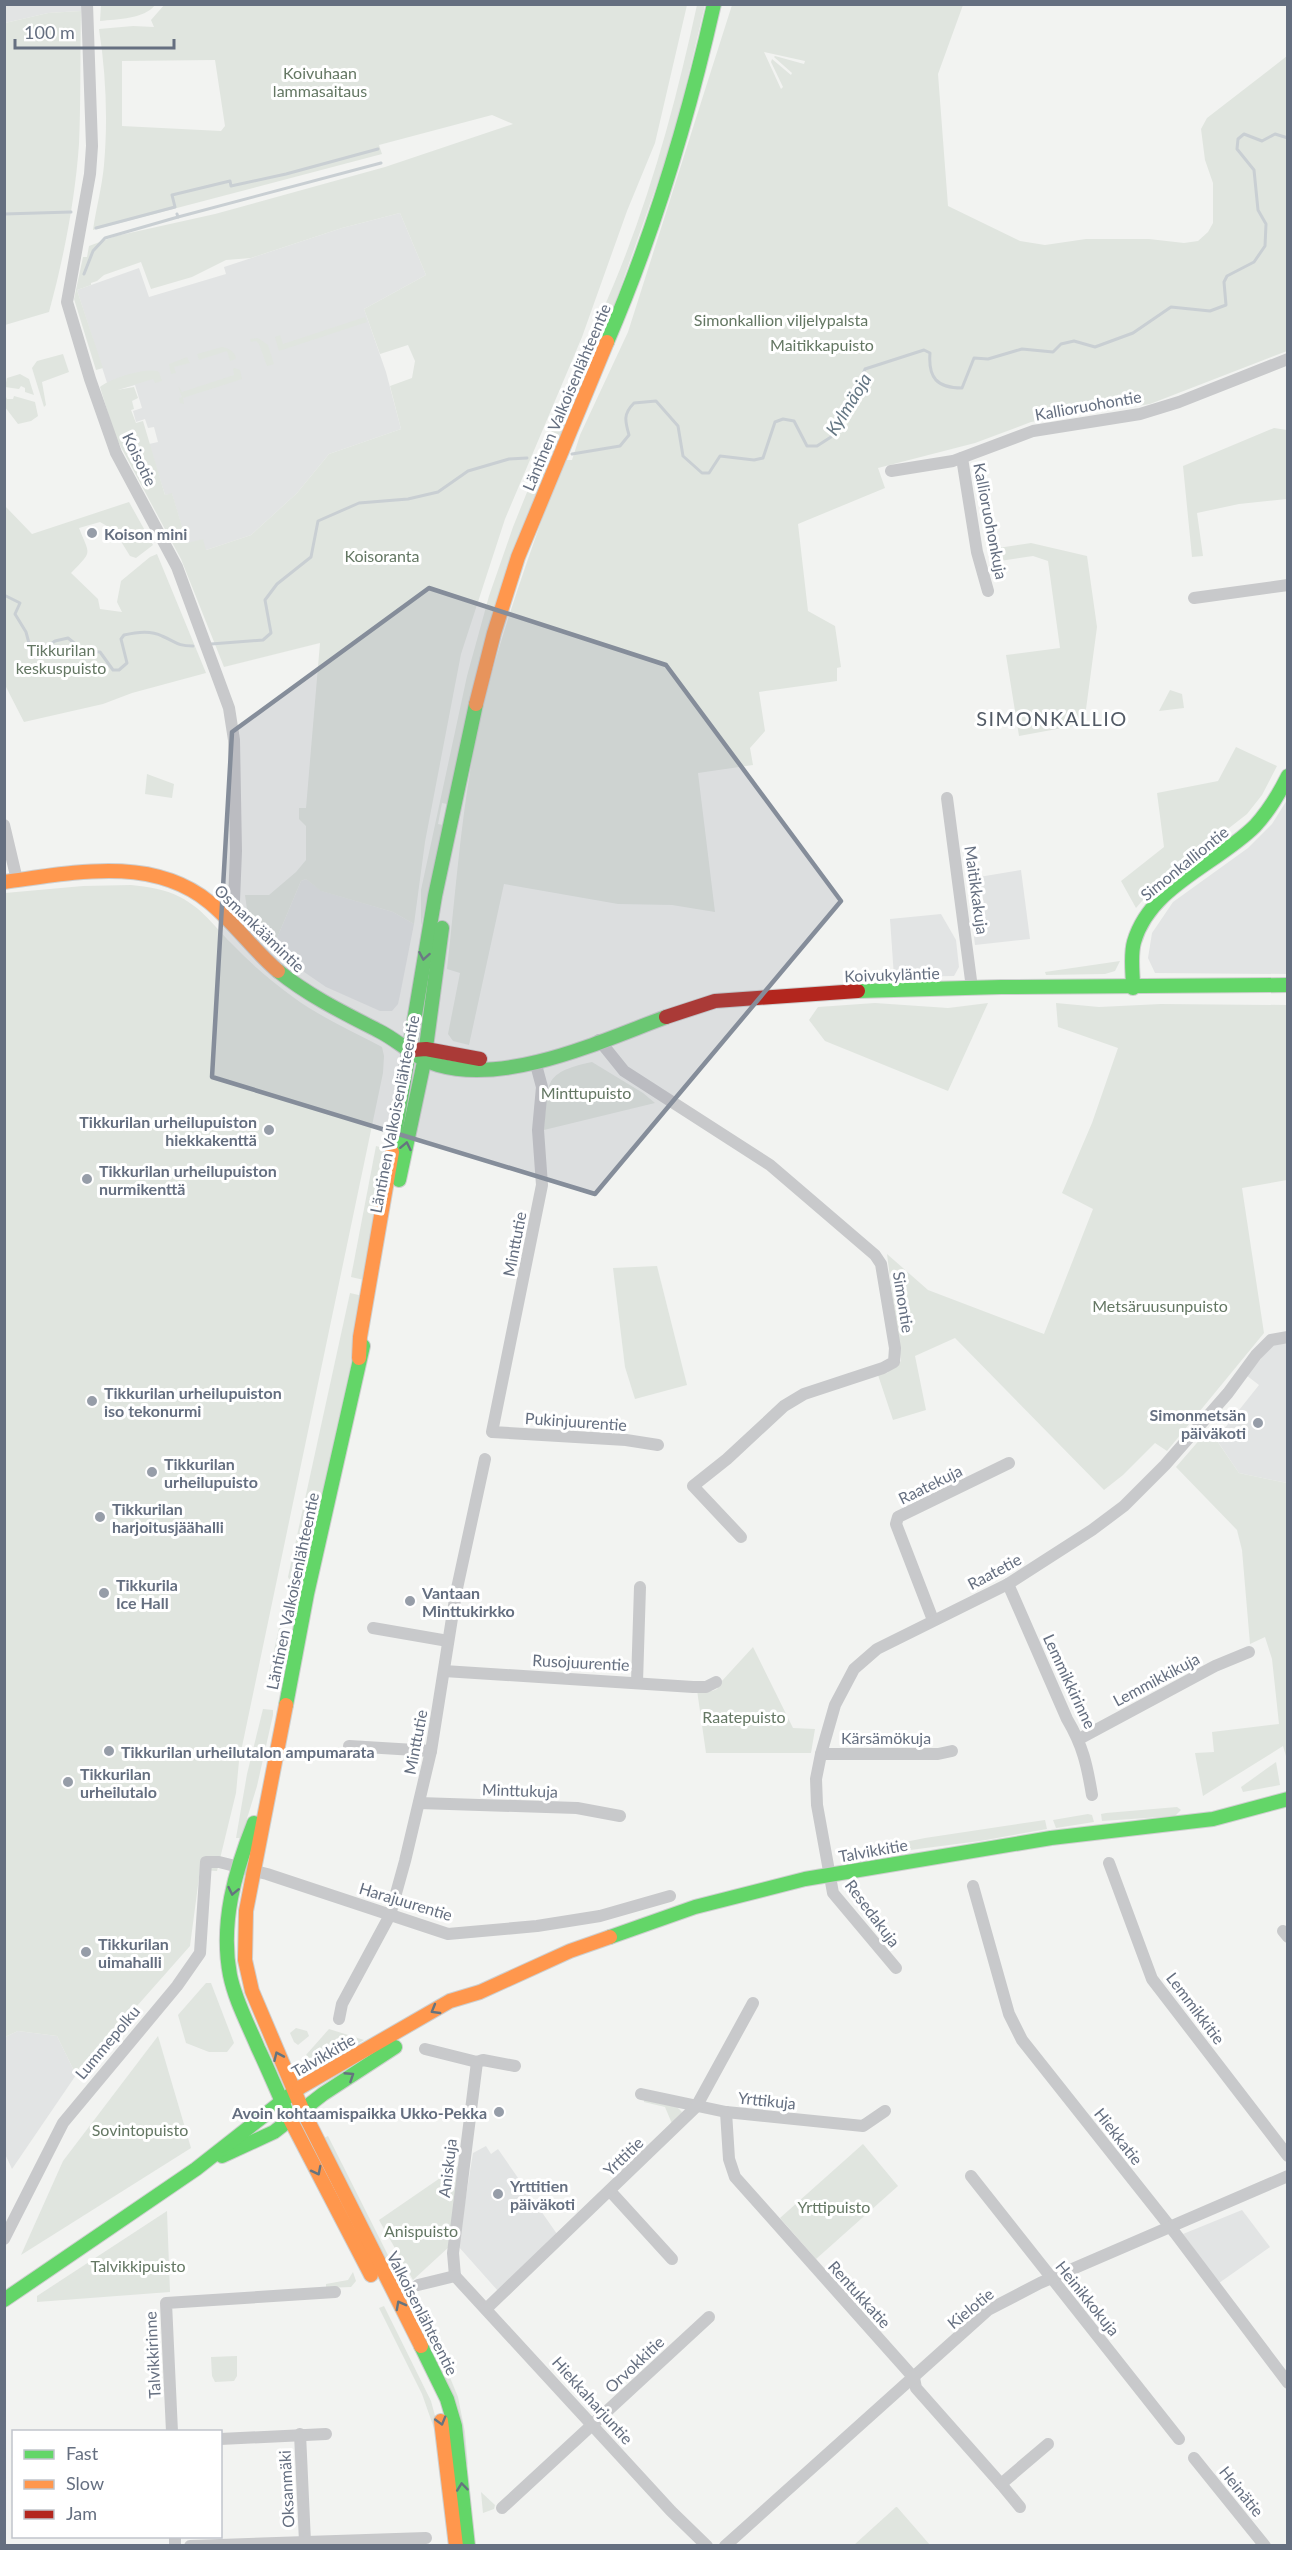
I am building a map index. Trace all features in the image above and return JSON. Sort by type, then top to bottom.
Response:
[{"type":"main road","name":"Läntinen Valkoisenlähteentie","points":[[359,1358],[360,1337],[385,1203],[391,1154],[434,898],[494,633],[514,568],[641,257],[663,195],[699,70],[714,4]]},
{"type":"main road","name":"Simonkalliontie","points":[[1133,988],[1134,943],[1146,916],[1177,887],[1249,831],[1264,815],[1287,776]]},
{"type":"main road","name":"Läntinen Valkoisenlähteentie","points":[[302,2109],[263,2023],[246,1969],[246,1911],[266,1797],[307,1594],[359,1358],[368,1329],[425,1055],[446,889],[454,803]]},
{"type":"main road","name":"Osmankäämintie","points":[[11,881],[114,872],[159,875],[198,892],[227,917],[256,951],[293,983],[347,1016],[389,1035],[408,1050]]},
{"type":"main road","name":"Koivukyläntie","points":[[408,1050],[425,1055],[446,1067],[476,1069],[535,1061],[713,1002],[885,990],[1287,985]]},
{"type":"main road","name":"Läntinen Valkoisenlähteentie","points":[[266,1797],[245,1845],[239,1867],[227,1931],[230,1974],[238,2003],[290,2119]]},
{"type":"main road","name":"Talvikkitie","points":[[4,2300],[33,2278],[82,2248],[196,2169],[294,2091],[450,2001],[480,1992],[570,1951],[641,1924],[695,1907],[829,1875],[1051,1838],[1213,1819],[1287,1799]]},
{"type":"main road","name":"Talvikkitie","points":[[196,2169],[268,2135],[302,2109],[400,2043],[451,2014],[480,1992]]},
{"type":"main road","name":"Valkoisenlähteentie","points":[[302,2109],[447,2399],[455,2426],[468,2546]]},
{"type":"main road","name":"Valkoisenlähteentie","points":[[290,2119],[436,2403],[443,2431],[456,2546]]},
{"type":"main road","name":"Talvikkitie","points":[[4,2288],[33,2278]]},
{"type":"street","name":"Koisotie","points":[[87,4],[92,146],[90,174],[67,302],[90,380],[116,453],[171,552],[229,708],[234,740],[236,851],[234,901],[227,917]]},
{"type":"street","name":"Kallioruohontie","points":[[891,471],[953,461],[1033,431],[1140,414],[1287,359]]},
{"type":"street","name":"Kallioruohonkuja","points":[[962,458],[977,552],[988,591]]},
{"type":"street","points":[[1194,598],[1287,585]]},
{"type":"street","name":"Maitikkakuja","points":[[947,798],[972,988]]},
{"type":"street","points":[[4,825],[11,881]]},
{"type":"street","name":"Simontie","points":[[599,1040],[624,1071],[707,1122],[770,1165],[839,1222],[853,1238],[875,1255],[881,1264],[895,1348],[894,1362],[883,1368],[804,1394],[784,1406],[728,1459],[693,1486],[741,1537]]},
{"type":"street","name":"Minttutie","points":[[492,1432],[542,1185],[538,1130],[542,1086],[535,1061]]},
{"type":"street","name":"Raatetie","points":[[829,1875],[817,1805],[816,1779],[820,1754],[835,1706],[854,1669],[877,1649],[1008,1584],[1092,1530],[1124,1506],[1184,1445],[1228,1394],[1256,1355],[1271,1340],[1287,1337]]},
{"type":"street","name":"Pukinjuurentie","points":[[492,1432],[626,1440],[658,1445]]},
{"type":"street","name":"Minttutie","points":[[339,2019],[342,2004],[390,1915],[431,1751],[448,1641],[485,1459]]},
{"type":"street","name":"Raatekuja","points":[[933,1620],[896,1524],[898,1517],[1009,1463]]},
{"type":"street","name":"Lemmikkirinne","points":[[1008,1584],[1067,1719],[1079,1739],[1088,1762],[1092,1795]]},
{"type":"street","points":[[637,1682],[640,1587]]},
{"type":"street","points":[[374,1628],[448,1641]]},
{"type":"street","name":"Lemmikkikuja","points":[[1079,1739],[1215,1666],[1249,1652]]},
{"type":"street","name":"Rusojuurentie","points":[[444,1671],[693,1687],[706,1687],[716,1682]]},
{"type":"street","points":[[349,1746],[431,1751]]},
{"type":"street","name":"Kärsämökuja","points":[[820,1754],[938,1754],[952,1751]]},
{"type":"street","name":"Minttukuja","points":[[419,1803],[577,1808],[620,1816]]},
{"type":"street","name":"Harajuurentie","points":[[206,1862],[219,1862],[253,1871],[448,1934],[537,1926],[600,1916],[670,1896]]},
{"type":"street","name":"Lummepolku","points":[[4,2239],[63,2123],[177,1986],[200,1953],[206,1862]]},
{"type":"street","name":"Lemmikkitie","points":[[1109,1863],[1152,1979],[1287,2156]]},
{"type":"street","name":"Resedakuja","points":[[829,1875],[833,1893],[896,1968]]},
{"type":"street","name":"Hiekkatie","points":[[973,1886],[1015,2027],[1287,2383]]},
{"type":"street","name":"Yrttitie","points":[[486,2309],[696,2107],[753,2003]]},
{"type":"street","points":[[425,2049],[477,2062],[483,2060],[515,2066]]},
{"type":"street","name":"Aniskuja","points":[[455,2276],[453,2253],[477,2062]]},
{"type":"street","name":"Yrttikuja","points":[[641,2094],[726,2112],[864,2126],[885,2111]]},
{"type":"street","name":"Rentukkatie","points":[[726,2112],[729,2159],[735,2176],[914,2378],[916,2388],[1020,2506]]},
{"type":"street","name":"Heinikkokuja","points":[[972,2176],[1179,2439]]},
{"type":"street","name":"Kielotie","points":[[725,2546],[988,2310],[1051,2278],[1287,2176]]},
{"type":"street","points":[[610,2191],[672,2259]]},
{"type":"street","points":[[418,2285],[455,2276]]},
{"type":"street","name":"Hiekkaharjuntie","points":[[455,2276],[671,2511],[707,2546]]},
{"type":"street","name":"Talvikkirinne","points":[[172,2430],[166,2303],[335,2292]]},
{"type":"street","name":"Orvokkitie","points":[[502,2508],[709,2317]]},
{"type":"street","name":"Oksanmäki","points":[[300,2434],[305,2542]]},
{"type":"street","name":"Oksanmäki","points":[[222,2439],[326,2434]]},
{"type":"street","points":[[1001,2484],[1048,2444]]},
{"type":"street","name":"Heinätie","points":[[1194,2458],[1265,2546]]},
{"type":"street","points":[[190,2546],[426,2538]]},
{"type":"highlighted area","points":[[429,588],[666,665],[841,901],[595,1194],[212,1077],[232,732]]},
{"type":"shaded area","points":[[4,5],[81,5],[81,11],[48,13],[5,23]]},
{"type":"shaded area","points":[[400,213],[426,275],[364,309],[386,372],[401,429],[329,454],[297,493],[251,535],[206,550],[187,544],[172,494],[165,495],[149,444],[158,442],[154,427],[148,428],[145,419],[136,422],[133,411],[142,408],[135,385],[110,392],[77,290],[139,268],[149,297],[226,274],[224,267],[342,228]]},
{"type":"shaded area","points":[[1287,800],[1287,974],[1155,973],[1148,958],[1152,933],[1173,902],[1248,848],[1272,824]]},
{"type":"shaded area","points":[[1021,870],[1030,939],[975,945],[967,879]]},
{"type":"shaded area","points":[[306,879],[322,891],[393,912],[414,924],[398,1004],[392,1011],[380,1011],[326,987],[272,950],[301,881]]},
{"type":"shaded area","points":[[941,914],[956,940],[959,967],[954,976],[894,977],[890,919]]},
{"type":"shaded area","name":"Simonmetsän päiväkoti","points":[[1287,1343],[1287,1483],[1239,1473],[1216,1439],[1259,1385],[1246,1375],[1274,1344]]},
{"type":"shaded area","points":[[18,2031],[57,2036],[76,2075],[12,2169],[5,2154],[5,2037]]},
{"type":"shaded area","name":"Yrttitien päiväkoti","points":[[486,2146],[491,2154],[498,2149],[557,2234],[498,2291],[458,2246],[473,2153]]},
{"type":"shaded area","points":[[1242,2210],[1270,2247],[1219,2283],[1183,2234]]},
{"type":"green space","points":[[101,4],[155,5],[138,16],[100,21]]},
{"type":"green space","points":[[165,4],[687,5],[655,143],[627,211],[582,337],[505,519],[461,654],[425,842],[414,924],[393,912],[321,891],[306,879],[301,881],[272,950],[249,924],[245,895],[269,895],[296,872],[306,860],[306,826],[299,819],[299,808],[306,808],[320,643],[224,667],[181,559],[115,436],[100,387],[111,380],[129,374],[146,371],[159,372],[162,381],[155,383],[153,379],[117,390],[134,387],[138,398],[132,401],[134,409],[131,410],[136,423],[143,421],[165,495],[172,493],[187,543],[203,539],[206,550],[251,535],[297,493],[329,454],[401,429],[390,386],[412,378],[415,361],[408,345],[380,354],[364,309],[426,275],[400,213],[342,228],[251,258],[226,260],[192,277],[151,289],[141,262],[104,275],[91,285],[77,290],[103,368],[96,370],[74,299],[83,257],[87,257],[89,246],[116,236],[215,214],[385,167],[513,124],[492,115],[379,145],[382,154],[93,230],[103,173],[106,131],[105,80],[99,29],[154,27],[151,20]],"holes":[[[215,60],[225,126],[221,131],[122,126],[122,61]]]},
{"type":"green space","points":[[697,5],[705,5],[674,136],[609,320],[602,323],[601,314],[632,238],[657,162],[679,84]]},
{"type":"green space","name":"Maitikkapuisto","points":[[732,5],[963,5],[938,74],[948,206],[1020,241],[1045,245],[1086,239],[1149,239],[1184,243],[1198,241],[1208,232],[1213,223],[1213,183],[1205,160],[1201,129],[1207,118],[1287,56],[1287,351],[1150,404],[1031,422],[975,443],[878,468],[885,488],[798,524],[808,611],[835,626],[841,667],[837,668],[837,681],[759,692],[765,731],[750,748],[753,765],[698,773],[715,912],[672,905],[618,904],[504,884],[469,1045],[453,1041],[448,1034],[460,973],[447,969],[463,822],[477,734],[494,664],[563,460],[572,460],[580,435],[628,332]],"holes":[[[764,52],[805,61],[804,64],[775,56],[792,73],[791,75],[772,59],[771,62],[783,87],[781,89]]]},
{"type":"green space","points":[[81,11],[80,127],[75,186],[64,249],[49,312],[5,325],[5,23],[48,13]]},
{"type":"green space","points":[[365,317],[367,322],[279,351],[275,337],[280,335],[283,344]]},
{"type":"green space","points":[[597,332],[600,334],[570,411],[562,408]]},
{"type":"green space","points":[[258,338],[268,345],[274,364],[267,366],[259,344],[256,341],[251,342],[250,339]]},
{"type":"green space","points":[[222,347],[231,351],[236,359],[230,361],[227,351],[199,360],[197,354]]},
{"type":"green space","points":[[63,354],[69,372],[42,382],[46,405],[44,407],[32,368],[37,361]]},
{"type":"green space","points":[[187,357],[190,363],[174,367],[176,373],[171,374],[169,364]]},
{"type":"green space","points":[[233,369],[240,370],[242,379],[183,398],[184,404],[180,403],[179,398],[182,397],[178,386],[182,392],[234,375]]},
{"type":"green space","points":[[20,374],[29,379],[34,395],[25,392],[25,388],[21,386],[19,389],[5,387],[7,378]]},
{"type":"green space","points":[[5,395],[7,399],[13,399],[14,396],[35,402],[38,416],[31,421],[18,424],[5,407]]},
{"type":"green space","points":[[558,415],[566,418],[447,804],[442,803],[438,824],[443,825],[421,926],[421,890],[467,676],[489,596],[513,527]]},
{"type":"green space","points":[[1274,428],[1287,430],[1287,499],[1239,504],[1197,513],[1203,556],[1192,557],[1183,466]]},
{"type":"green space","name":"Tikkurilan keskuspuisto","points":[[129,502],[153,545],[136,558],[130,556],[114,530],[100,522],[79,528],[87,552],[71,573],[98,599],[100,609],[122,612],[117,602],[121,581],[150,557],[157,554],[206,673],[132,693],[103,704],[24,722],[5,685],[5,506],[32,534]]},
{"type":"green space","points":[[1031,543],[1087,556],[1097,627],[1084,724],[1019,736],[1006,655],[1060,648],[1048,561],[1033,556],[993,562],[991,549]]},
{"type":"green space","points":[[1170,690],[1182,694],[1184,708],[1159,711]]},
{"type":"green space","points":[[1236,747],[1277,766],[1262,795],[1247,814],[1155,886],[1136,908],[1121,881],[1164,847],[1157,793],[1218,781]]},
{"type":"green space","points":[[147,774],[174,784],[172,798],[145,794]]},
{"type":"green space","name":"Tikkurilan urheilupuisto","points":[[131,885],[162,890],[188,902],[277,985],[314,1011],[382,1047],[384,1056],[383,1073],[239,1761],[236,1793],[217,1871],[200,1870],[190,1946],[76,2075],[57,2036],[18,2031],[5,2037],[5,893],[83,886]]},
{"type":"green space","points":[[1120,961],[1115,971],[1105,974],[1046,975],[1045,972]]},
{"type":"green space","points":[[875,1003],[948,1008],[988,1003],[948,1091],[825,1041],[809,1020],[818,1007]]},
{"type":"green space","name":"Metsäruusunpuisto","points":[[1056,1003],[1099,1007],[1161,1004],[1287,1005],[1287,1180],[1242,1188],[1264,1333],[1167,1451],[1155,1443],[1123,1475],[1104,1490],[955,1338],[915,1356],[926,1410],[893,1420],[878,1375],[887,1373],[901,1361],[887,1254],[928,1290],[1044,1334],[1093,1209],[1062,1193],[1092,1123],[1118,1048],[1058,1027]]},
{"type":"green space","name":"Minttupuisto","points":[[592,1062],[643,1093],[655,1103],[544,1130],[550,1083],[563,1071]]},
{"type":"green space","points":[[376,1146],[387,1149],[364,1280],[351,1277]]},
{"type":"green space","points":[[657,1266],[687,1385],[635,1399],[625,1367],[613,1268]]},
{"type":"green space","points":[[350,1293],[363,1296],[353,1355],[303,1580],[294,1583],[288,1577]]},
{"type":"green space","points":[[1209,1429],[1239,1473],[1287,1483],[1288,1763],[1283,1746],[1203,1796],[1195,1753],[1214,1752],[1212,1732],[1279,1724],[1272,1659],[1265,1637],[1250,1644],[1242,1550],[1237,1530],[1176,1467]]},
{"type":"green space","points":[[285,1599],[296,1602],[292,1621],[280,1619]]},
{"type":"green space","points":[[279,1628],[284,1629],[277,1675],[269,1673]]},
{"type":"green space","name":"Raatepuisto","points":[[753,1647],[793,1728],[815,1729],[811,1753],[706,1753],[697,1690],[717,1689]]},
{"type":"green space","points":[[263,1709],[273,1710],[273,1715],[257,1786],[241,1838],[236,1838],[247,1774]]},
{"type":"green space","points":[[1276,1762],[1280,1785],[1243,1792],[1241,1787]]},
{"type":"green space","points":[[1177,1807],[1181,1810],[1175,1816],[1102,1821],[1101,1814],[1106,1813]]},
{"type":"green space","points":[[1092,1815],[1094,1822],[1056,1828],[1053,1820]]},
{"type":"green space","points":[[1045,1820],[1047,1829],[980,1841],[856,1857],[855,1852],[925,1838]]},
{"type":"green space","points":[[206,1983],[211,1983],[234,2043],[227,2052],[209,2052],[186,2043],[178,2015]]},
{"type":"green space","points":[[296,2028],[307,2031],[309,2036],[298,2045],[290,2033]]},
{"type":"green space","points":[[329,2029],[364,2040],[314,2069],[306,2055]]},
{"type":"green space","name":"Sovintopuisto","points":[[158,2036],[191,2148],[21,2255],[63,2161]]},
{"type":"green space","points":[[644,2100],[677,2107],[682,2112],[673,2126],[665,2107],[644,2102]]},
{"type":"green space","points":[[328,2136],[401,2281],[396,2283],[324,2138]]},
{"type":"green space","name":"Yrttipuisto","points":[[863,2144],[898,2186],[816,2259],[780,2218]]},
{"type":"green space","name":"Anispuisto","points":[[462,2163],[451,2245],[413,2280],[379,2220]]},
{"type":"green space","name":"Talvikkipuisto","points":[[167,2211],[170,2292],[37,2302],[37,2296]]},
{"type":"green space","points":[[353,2272],[356,2281],[351,2287],[326,2288],[326,2284],[348,2280]]},
{"type":"green space","points":[[407,2295],[444,2363],[458,2397],[465,2432],[468,2466],[403,2297]]},
{"type":"green space","points":[[384,2306],[431,2401],[441,2438],[436,2434],[422,2394],[379,2308]]},
{"type":"green space","points":[[237,2356],[237,2376],[234,2381],[215,2382],[212,2376],[211,2357]]},
{"type":"green space","points":[[481,2492],[495,2505],[494,2509],[483,2513]]},
{"type":"green space","points":[[896,2507],[930,2545],[854,2545]]},
{"type":"waterway","name":"Kylmäoja","points":[[572,454],[620,446],[629,435],[626,418],[630,407],[634,403],[656,401],[678,426],[683,456],[702,473],[709,473],[720,456],[754,460],[763,458],[775,422],[783,419],[794,421],[807,446],[817,446],[831,437],[836,420],[850,407],[865,369],[924,350],[930,353],[931,369],[936,380],[946,386],[962,388],[974,358],[988,359],[1022,349],[1053,352],[1061,344],[1074,341],[1095,347],[1133,333],[1171,307],[1210,311],[1226,305],[1224,282],[1227,276],[1254,262],[1265,246],[1266,224],[1258,210],[1254,170],[1237,149],[1238,139],[1244,134],[1262,141],[1275,134],[1288,138]]},
{"type":"waterway","points":[[96,228],[175,207],[172,195],[230,181],[231,186],[286,174],[378,149]]},
{"type":"waterway","points":[[178,217],[381,163]]},
{"type":"waterway","points":[[4,214],[71,212]]},
{"type":"waterway","points":[[84,274],[93,251],[105,238],[178,217],[177,214]]},
{"type":"waterway","name":"Kylmäoja","points":[[211,644],[263,640],[271,633],[265,600],[277,584],[311,557],[318,521],[359,503],[408,499],[438,492],[468,471],[509,459],[527,458]]},
{"type":"waterway","name":"Kylmäoja","points":[[4,595],[20,603],[15,614],[26,632],[30,647],[37,654],[55,641],[68,638],[84,651],[100,652],[113,670],[119,670],[127,663],[121,639],[124,635],[148,632],[180,644],[193,646]]},
{"type":"traffic: fast","points":[[607,342],[655,217],[693,90],[714,4]]},
{"type":"traffic: fast","points":[[392,1152],[435,896],[476,704]]},
{"type":"traffic: fast","points":[[1133,988],[1133,947],[1142,922],[1169,891],[1240,840],[1255,826],[1273,802],[1288,776]]},
{"type":"traffic: fast","points":[[399,1180],[424,1062],[442,928]]},
{"type":"traffic: fast","points":[[278,971],[314,996],[386,1035],[422,1059],[438,1065],[465,1070],[524,1065],[554,1058],[666,1017]]},
{"type":"traffic: fast","points":[[858,991],[1001,987],[1288,985]]},
{"type":"traffic: fast","points":[[286,1705],[307,1594],[363,1346]]},
{"type":"traffic: fast","points":[[610,1937],[695,1907],[805,1879],[1051,1838],[1213,1819],[1288,1799]]},
{"type":"traffic: fast","points":[[254,1823],[235,1878],[231,1897],[227,1956],[238,2003],[290,2119]]},
{"type":"traffic: fast","points":[[222,2156],[274,2132],[323,2094],[395,2047]]},
{"type":"traffic: fast","points":[[4,2300],[196,2169],[299,2088]]},
{"type":"traffic: fast","points":[[421,2346],[447,2399],[455,2426],[468,2546]]},
{"type":"traffic: slow","points":[[476,704],[494,633],[518,557],[607,342]]},
{"type":"traffic: slow","points":[[4,882],[110,871],[162,878],[186,887],[209,902],[278,971]]},
{"type":"traffic: slow","points":[[359,1358],[360,1337],[392,1152]]},
{"type":"traffic: slow","points":[[286,1705],[246,1911],[245,1960],[252,1991],[302,2109]]},
{"type":"traffic: slow","points":[[299,2088],[450,2001],[480,1992],[570,1951],[610,1937]]},
{"type":"traffic: slow","points":[[302,2109],[421,2346]]},
{"type":"traffic: slow","points":[[290,2119],[371,2275]]},
{"type":"traffic: slow","points":[[441,2421],[456,2546]]},
{"type":"traffic: jam","points":[[666,1017],[715,1001],[858,991]]},
{"type":"traffic: jam","points":[[413,1050],[426,1049],[480,1059]]},
{"type":"place","name":"Koison mini","points":[[92,533]]},
{"type":"place","name":"Tikkurilan urheilupuiston hiekkakenttä","points":[[269,1130]]},
{"type":"place","name":"Tikkurilan urheilupuiston nurmikenttä","points":[[87,1179]]},
{"type":"place","name":"Tikkurilan urheilupuiston iso tekonurmi","points":[[92,1401]]},
{"type":"place","name":"Simonmetsän päiväkoti","points":[[1258,1423]]},
{"type":"place","name":"Tikkurilan urheilupuisto","points":[[152,1472]]},
{"type":"place","name":"Tikkurilan harjoitusjäähalli","points":[[100,1517]]},
{"type":"place","name":"Tikkurila Ice Hall","points":[[104,1593]]},
{"type":"place","name":"Vantaan Minttukirkko","points":[[410,1601]]},
{"type":"place","name":"Tikkurilan urheilutalon ampumarata","points":[[109,1751]]},
{"type":"place","name":"Tikkurilan urheilutalo","points":[[68,1782]]},
{"type":"place","name":"Tikkurilan uimahalli","points":[[86,1952]]},
{"type":"place","name":"Avoin kohtaamispaikka Ukko-Pekka","points":[[499,2112]]},
{"type":"place","name":"Yrttitien päiväkoti","points":[[498,2194]]},
{"type":"district","name":"SIMONKALLIO","points":[[1052,718]]},
{"type":"park label","name":"Koivuhaan lammasaitaus","points":[[320,81]]},
{"type":"park label","name":"Simonkallion viljelypalsta","points":[[781,319]]},
{"type":"park label","name":"Koisoranta","points":[[382,555]]}]
